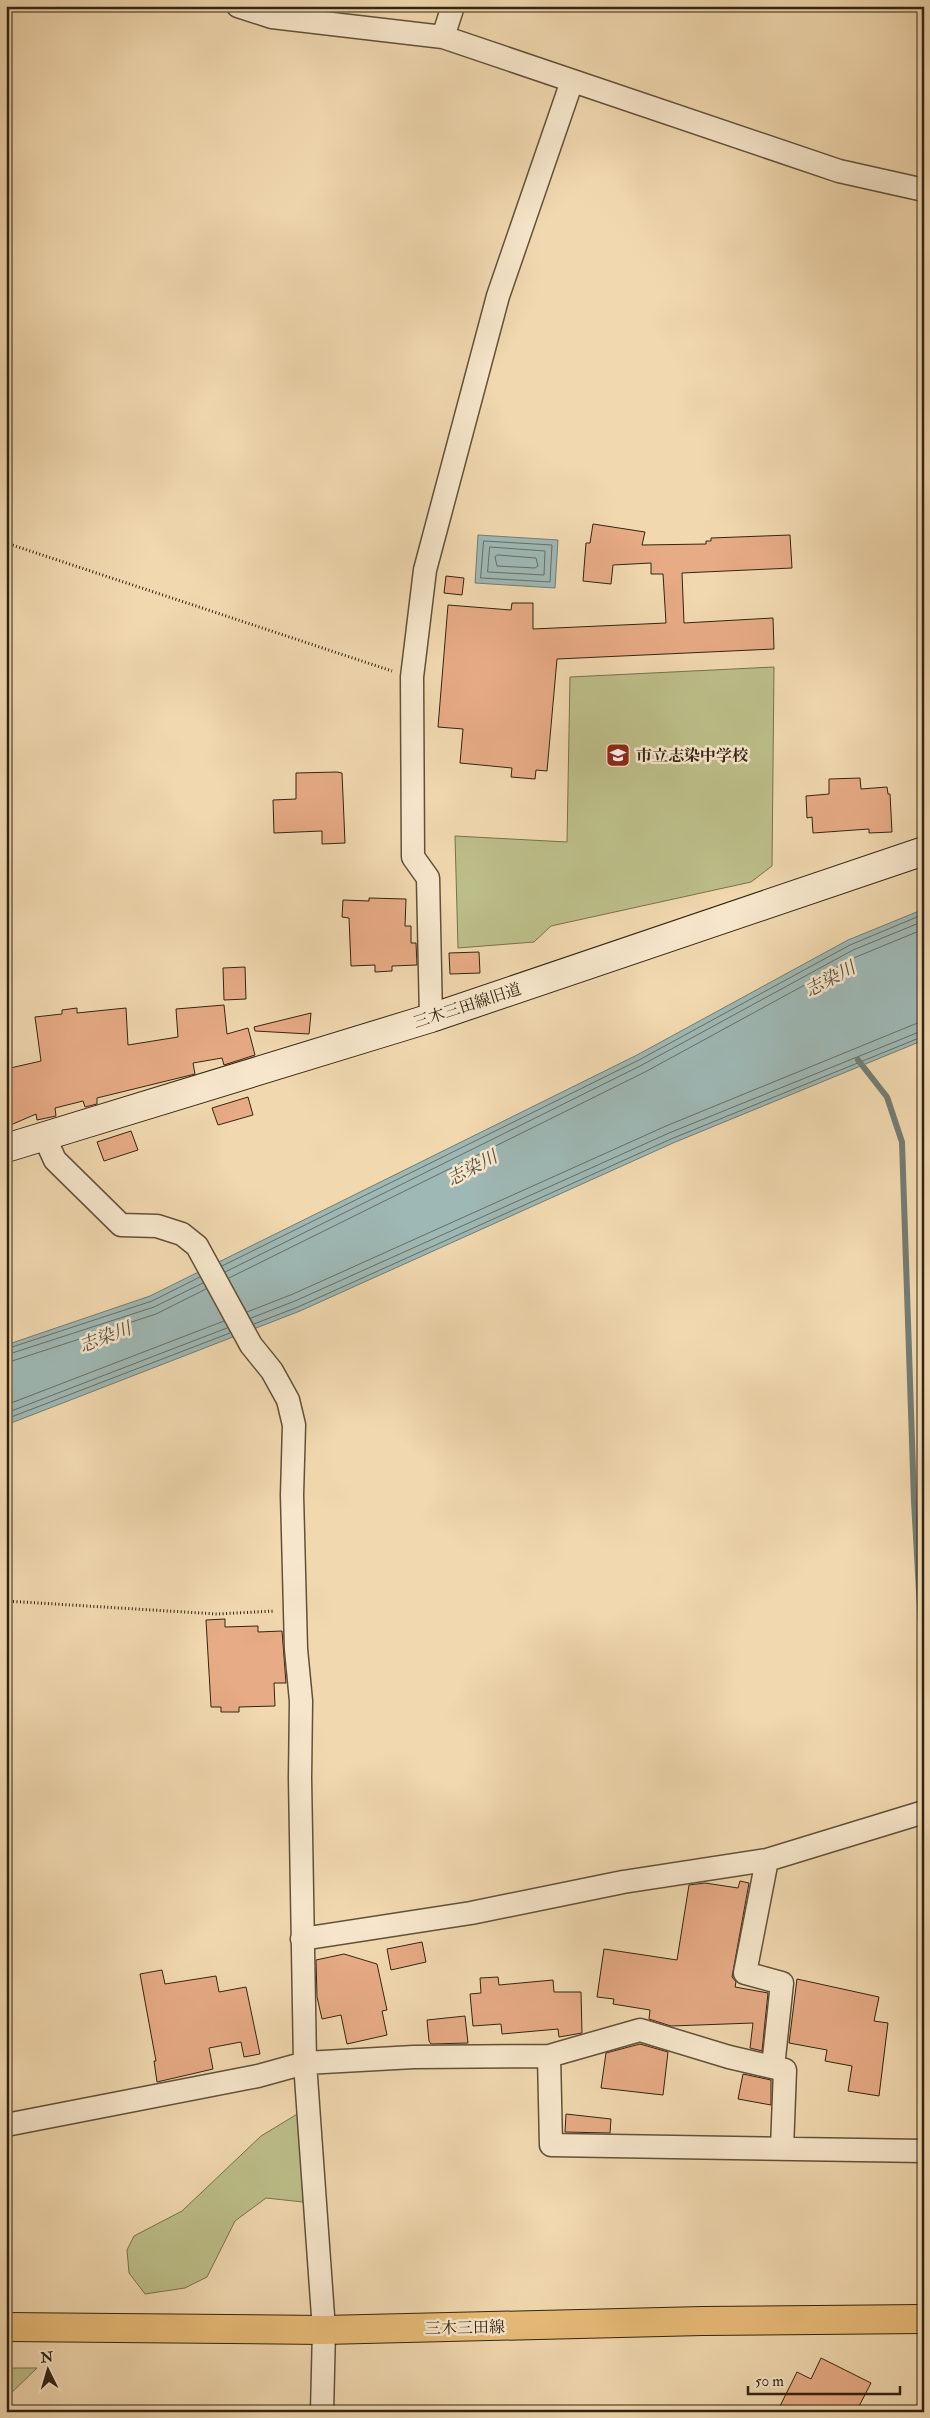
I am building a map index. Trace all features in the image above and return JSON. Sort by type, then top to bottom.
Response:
[{"type":"main road","name":"三木三田線","points":[[6,2327],[324,2330],[703,2320],[924,2320]]},
{"type":"street","points":[[238,6],[272,17],[443,37],[839,171],[924,190]]},
{"type":"street","points":[[443,37],[453,6]]},
{"type":"street","points":[[431,1018],[428,878],[413,857],[412,678],[425,570],[498,296],[572,81]]},
{"type":"street","name":"三木三田線旧道","points":[[6,1148],[431,1018],[924,851]]},
{"type":"street","points":[[44,1136],[55,1160],[121,1225],[157,1226],[182,1234],[197,1246],[251,1345],[272,1371],[288,1400],[294,1425],[292,1495],[295,1610],[301,1701],[300,1778],[305,2063],[324,2330],[322,2412]]},
{"type":"street","points":[[302,1939],[471,1913],[623,1882],[767,1860],[917,1814]]},
{"type":"street","points":[[767,1860],[745,1973],[782,1983],[772,2067]]},
{"type":"street","points":[[6,2125],[258,2076],[305,2063],[414,2056],[549,2056],[640,2030],[785,2070],[782,2149]]},
{"type":"street","points":[[549,2056],[551,2145],[924,2151]]},
{"type":"path","points":[[6,543],[412,678]]},
{"type":"path","points":[[6,1601],[218,1614],[295,1610]]},
{"type":"green space","points":[[774,667],[772,866],[751,882],[551,926],[534,942],[458,948],[455,836],[567,842],[570,677]]},
{"type":"green space","points":[[299,2113],[303,2202],[266,2198],[235,2221],[207,2277],[185,2288],[145,2294],[129,2273],[127,2250],[134,2236],[182,2211],[261,2136]]},
{"type":"green space","points":[[6,2368],[37,2368],[6,2398]]},
{"type":"water","points":[[478,535],[558,540],[555,588],[475,583]]},
{"type":"water","name":"志染川","points":[[924,909],[924,1040],[673,1143],[300,1311],[6,1425],[6,1345],[150,1296],[637,1055],[848,940]]},
{"type":"building","points":[[593,524],[645,532],[642,545],[706,544],[706,541],[711,541],[711,538],[790,535],[792,568],[682,573],[684,623],[773,618],[774,649],[557,659],[547,771],[536,770],[535,779],[511,777],[512,768],[460,763],[463,729],[438,727],[448,605],[511,610],[512,603],[533,603],[533,629],[666,623],[663,574],[651,574],[651,563],[613,565],[611,584],[583,581],[586,543],[590,543]]},
{"type":"building","points":[[446,576],[464,578],[462,595],[444,593]]},
{"type":"building","points":[[296,773],[342,773],[345,843],[322,844],[322,831],[274,833],[273,800],[296,799]]},
{"type":"building","points":[[860,778],[861,789],[887,787],[888,794],[890,794],[892,832],[869,833],[869,829],[813,833],[812,817],[807,818],[806,796],[829,794],[829,779]]},
{"type":"building","points":[[369,898],[406,899],[405,926],[411,926],[411,943],[416,943],[417,965],[392,966],[392,971],[375,972],[375,965],[351,966],[349,918],[342,917],[343,900],[369,901]]},
{"type":"building","points":[[479,952],[480,973],[450,974],[449,953]]},
{"type":"building","points":[[245,967],[246,999],[224,1000],[223,968]]},
{"type":"building","points":[[224,1005],[227,1034],[248,1028],[255,1055],[224,1065],[222,1058],[193,1063],[195,1074],[97,1098],[97,1104],[85,1107],[83,1101],[55,1108],[56,1116],[37,1120],[36,1114],[6,1127],[6,1069],[41,1061],[35,1017],[62,1014],[62,1010],[77,1008],[77,1013],[126,1008],[128,1045],[178,1037],[176,1009]]},
{"type":"building","points":[[311,1013],[309,1034],[255,1031],[254,1027]]},
{"type":"building","points":[[248,1097],[253,1115],[218,1125],[212,1108]]},
{"type":"building","points":[[131,1131],[138,1150],[104,1161],[97,1142]]},
{"type":"building","points":[[225,1619],[225,1627],[258,1626],[258,1632],[282,1631],[286,1683],[274,1683],[275,1706],[239,1707],[239,1712],[221,1712],[221,1707],[211,1707],[206,1620]]},
{"type":"building","points":[[740,1881],[749,1883],[732,1977],[736,1982],[735,1987],[768,1993],[762,2051],[750,2048],[753,2023],[671,2026],[649,2019],[650,2010],[613,2004],[614,1999],[597,1997],[604,1949],[677,1960],[689,1885],[705,1883],[738,1888]]},
{"type":"building","points":[[422,1942],[426,1962],[391,1970],[387,1949]]},
{"type":"building","points":[[344,1954],[377,1964],[387,2010],[382,2011],[387,2035],[347,2044],[341,2015],[322,2019],[317,1997],[316,1960]]},
{"type":"building","points":[[162,1970],[165,1984],[216,1976],[219,1992],[246,1987],[260,2054],[244,2057],[241,2042],[209,2048],[213,2069],[157,2082],[154,2061],[156,2061],[140,1974]]},
{"type":"building","points":[[498,1977],[499,1985],[553,1980],[554,1992],[581,1992],[582,2033],[559,2037],[558,2029],[502,2034],[501,2024],[473,2026],[470,1994],[481,1993],[480,1978]]},
{"type":"building","points":[[797,1979],[879,1997],[874,2021],[888,2023],[879,2096],[848,2091],[852,2066],[825,2061],[827,2050],[789,2043]]},
{"type":"building","points":[[465,2016],[468,2043],[431,2044],[427,2020]]},
{"type":"building","points":[[640,2044],[668,2052],[663,2095],[601,2088],[606,2053]]},
{"type":"building","points":[[743,2074],[771,2080],[771,2105],[738,2099]]},
{"type":"building","points":[[566,2114],[611,2119],[610,2133],[565,2132]]},
{"type":"building","points":[[821,2358],[871,2383],[856,2412],[777,2412],[797,2372],[811,2379]]},
{"type":"waterway","points":[[858,1060],[887,1097],[902,1142],[914,1501],[924,1681]]},
{"type":"place","name":"市立志染中学校","points":[[618,755]]}]
